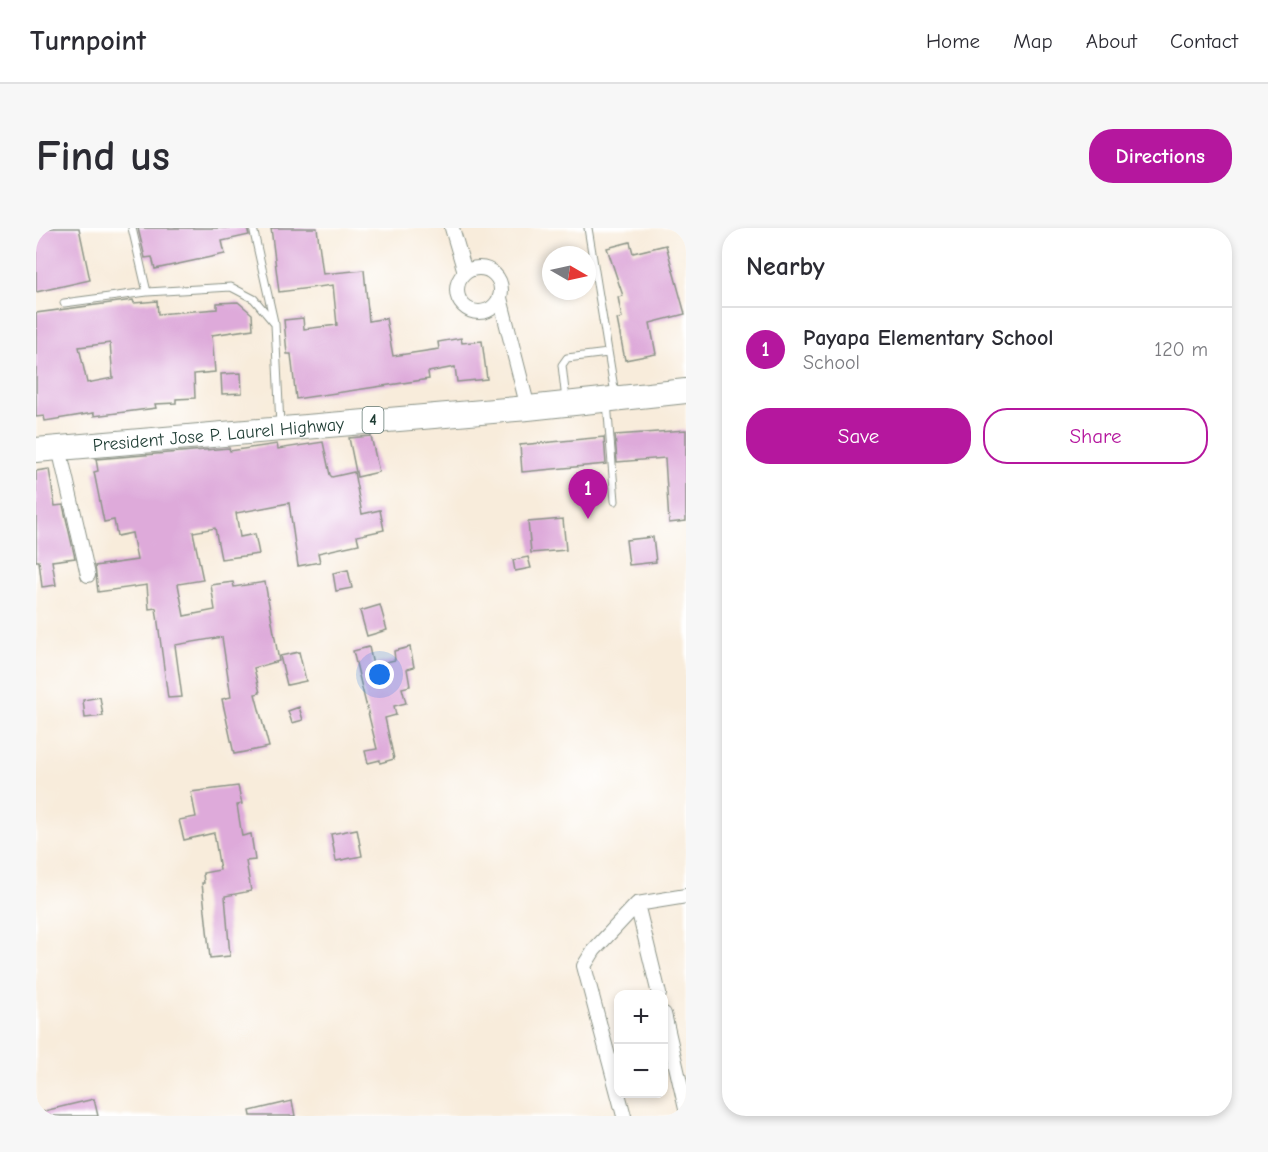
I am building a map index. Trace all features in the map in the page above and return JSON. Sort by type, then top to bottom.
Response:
[{"type":"highway","name":"President Jose P. Laurel Highway","points":[[48,449],[280,427],[528,408],[686,391]]},
{"type":"street","points":[[452,228],[465,272]]},
{"type":"street","points":[[500,298],[490,309],[483,312],[468,309],[462,304],[456,290],[458,282],[465,272],[480,267],[493,272],[500,284],[500,298],[528,408]]},
{"type":"street","points":[[48,449],[88,575]]},
{"type":"street","points":[[624,1116],[584,966],[594,950],[637,904],[686,896]]},
{"type":"street","points":[[637,904],[658,990]]},
{"type":"street","points":[[668,1035],[686,1109]]},
{"type":"lane","points":[[132,228],[147,292]]},
{"type":"lane","points":[[253,228],[275,324],[280,427]]},
{"type":"lane","points":[[588,228],[608,353],[615,501]]},
{"type":"lane","points":[[64,303],[147,292],[231,287],[255,298],[275,324]]},
{"type":"lane","points":[[566,403],[562,365],[567,358],[608,353]]},
{"type":"building","points":[[36,228],[79,228],[90,280],[36,292]]},
{"type":"building","points":[[138,228],[247,228],[249,235],[222,241],[225,254],[155,269],[152,257],[145,258]]},
{"type":"building","points":[[271,228],[317,228],[323,274],[364,270],[369,321],[386,318],[393,356],[439,349],[438,342],[461,338],[462,343],[482,341],[487,379],[457,382],[455,367],[428,372],[429,379],[296,399],[291,354],[287,354],[284,320],[303,318],[304,329],[337,325],[333,285],[279,292]]},
{"type":"building","points":[[630,242],[633,253],[666,245],[685,314],[650,323],[656,354],[625,360],[617,319],[622,318],[618,297],[623,296],[607,248]]},
{"type":"building","points":[[133,300],[134,303],[157,301],[158,314],[217,309],[217,303],[238,302],[252,314],[253,329],[212,335],[215,372],[194,374],[195,398],[176,399],[176,403],[155,404],[156,408],[94,416],[94,413],[45,421],[44,416],[36,417],[36,313]],"holes":[[[110,343],[113,378],[87,383],[79,347]]]},
{"type":"building","points":[[241,373],[242,393],[222,394],[221,374]]},
{"type":"building","points":[[686,430],[686,521],[669,523],[665,458],[617,462],[615,435]]},
{"type":"building","points":[[371,436],[379,472],[357,477],[349,438]]},
{"type":"building","points":[[604,437],[606,464],[522,472],[520,445]]},
{"type":"building","points":[[323,442],[330,475],[332,477],[354,472],[362,514],[380,510],[384,530],[357,536],[359,544],[318,553],[320,562],[298,566],[289,503],[236,513],[240,537],[255,534],[259,554],[221,559],[215,528],[193,532],[203,580],[178,584],[184,616],[215,610],[211,585],[233,582],[234,587],[265,582],[279,661],[254,668],[260,693],[255,694],[269,747],[234,754],[222,699],[231,697],[222,637],[175,645],[182,697],[168,698],[156,608],[149,609],[147,585],[98,592],[95,566],[137,560],[132,533],[117,536],[114,520],[104,522],[94,472],[98,471],[96,459],[229,448],[230,451],[277,444],[278,449]]},
{"type":"building","points":[[49,469],[55,506],[63,505],[75,558],[52,561],[56,585],[42,587],[39,561],[36,561],[36,471]]},
{"type":"building","points":[[563,519],[566,550],[531,553],[528,522]]},
{"type":"building","points":[[653,537],[656,562],[629,565],[626,540]]},
{"type":"building","points":[[528,557],[531,568],[515,571],[513,560]]},
{"type":"building","points":[[348,570],[352,588],[336,591],[333,573]]},
{"type":"building","points":[[380,605],[387,630],[367,636],[360,611]]},
{"type":"building","points":[[369,647],[373,665],[395,660],[394,651],[410,647],[414,667],[407,669],[410,686],[402,688],[406,703],[394,706],[396,715],[385,718],[394,759],[380,763],[380,760],[368,763],[365,751],[377,749],[353,651]]},
{"type":"building","points":[[299,652],[306,681],[287,685],[280,656]]},
{"type":"building","points":[[100,697],[103,716],[85,718],[83,700]]},
{"type":"building","points":[[299,707],[303,720],[292,723],[288,711]]},
{"type":"building","points":[[238,786],[242,804],[237,805],[242,836],[251,834],[255,860],[246,861],[251,891],[225,896],[230,956],[210,958],[202,883],[204,883],[203,873],[220,870],[214,833],[184,840],[179,820],[196,817],[191,792]]},
{"type":"building","points":[[357,829],[362,856],[336,861],[331,834]]},
{"type":"building","points":[[94,1099],[98,1116],[44,1116],[44,1111]]},
{"type":"building","points":[[292,1101],[295,1116],[251,1116],[250,1111]]},
{"type":"place","name":"Payapa Elementary School","points":[[588,519]]}]
